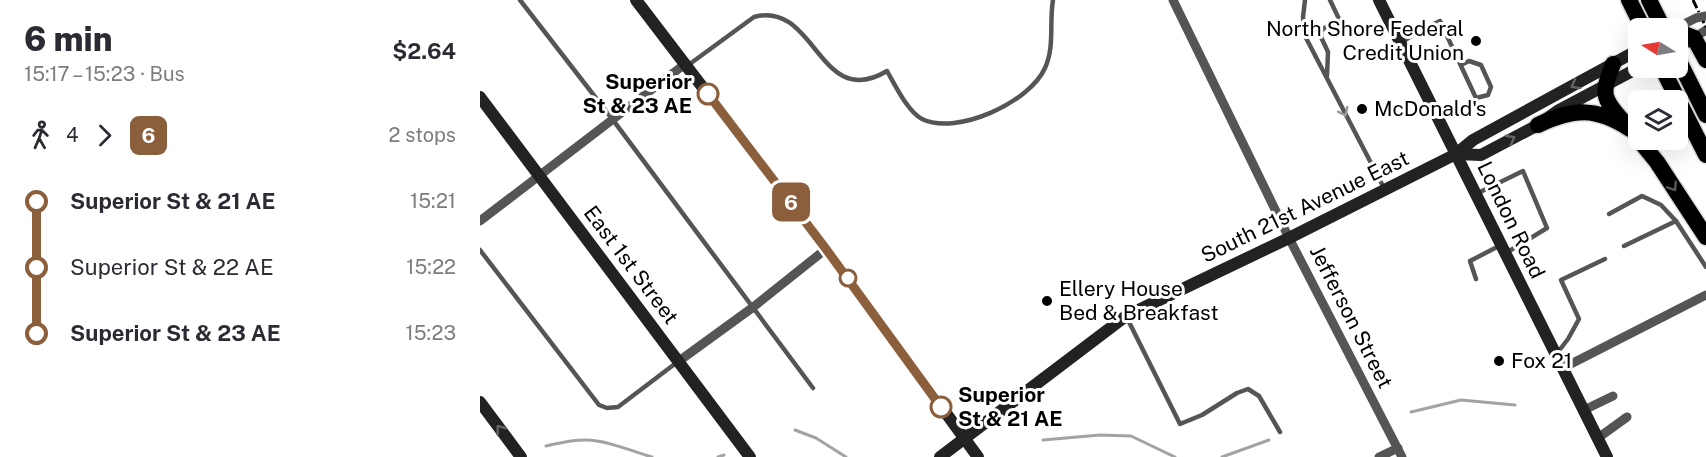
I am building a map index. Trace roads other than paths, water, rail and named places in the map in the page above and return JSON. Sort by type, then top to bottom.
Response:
[{"type":"highway","points":[[1629,0],[1638,18]]},
{"type":"highway","points":[[1649,0],[1658,18]]},
{"type":"highway","points":[[1700,34],[1706,60]]},
{"type":"highway","points":[[1614,64],[1605,86],[1606,100],[1628,126]]},
{"type":"highway","points":[[1667,78],[1706,155]]},
{"type":"highway","points":[[1688,78],[1706,115]]},
{"type":"highway","points":[[1538,125],[1561,114],[1576,111],[1600,114],[1628,130]]},
{"type":"highway","points":[[1648,150],[1706,237]]},
{"type":"main road","points":[[636,0],[826,249],[978,457]]},
{"type":"main road","name":"London Road","points":[[1380,0],[1607,457]]},
{"type":"main road","name":"South 21st Avenue East","points":[[940,457],[1126,316],[1289,238],[1456,154],[1473,140],[1628,56]]},
{"type":"main road","name":"South 21st Avenue East","points":[[1456,154],[1481,155],[1628,73]]},
{"type":"main road","name":"East 1st Street","points":[[480,97],[750,457]]},
{"type":"main road","points":[[480,402],[521,457]]},
{"type":"street","name":"Jefferson Street","points":[[1173,0],[1289,238],[1402,457]]},
{"type":"street","points":[[1688,23],[1706,16]]},
{"type":"street","points":[[480,221],[686,65]]},
{"type":"street","points":[[679,361],[752,308],[826,249]]},
{"type":"street","points":[[1563,368],[1706,295]]},
{"type":"street","points":[[1584,410],[1613,396]]},
{"type":"street","points":[[1598,438],[1627,417]]},
{"type":"street","points":[[1379,457],[1398,448]]},
{"type":"lane","points":[[520,0],[614,120],[813,388]]},
{"type":"lane","points":[[803,26],[826,58],[849,78],[866,79],[879,76],[887,71],[915,114],[927,121],[954,122],[1002,109],[1024,93],[1041,75],[1050,52],[1053,0]]},
{"type":"lane","points":[[1305,0],[1303,17],[1305,36],[1384,189]]},
{"type":"lane","points":[[1327,78],[1328,52],[1321,37],[1321,31],[1340,21],[1330,0]]},
{"type":"lane","points":[[686,65],[754,17],[769,10],[777,10]]},
{"type":"lane","points":[[1401,43],[1440,21],[1476,98],[1488,95],[1491,87],[1481,65],[1469,61],[1461,65]]},
{"type":"lane","points":[[1476,194],[1523,171],[1547,228],[1504,249],[1470,261],[1476,279]]},
{"type":"lane","points":[[1609,214],[1642,196],[1661,206],[1676,221],[1706,267]]},
{"type":"lane","points":[[1624,246],[1676,221]]},
{"type":"lane","points":[[480,250],[599,405],[608,408],[618,407],[679,361]]},
{"type":"lane","points":[[1556,354],[1579,319],[1561,279],[1605,259]]},
{"type":"lane","points":[[1126,316],[1180,424],[1202,415],[1237,393],[1248,389],[1259,396],[1280,432]]},
{"type":"waterway","points":[[1411,412],[1461,400],[1515,405]]},
{"type":"waterway","points":[[795,430],[816,438],[846,457]]},
{"type":"waterway","points":[[1043,440],[1100,435],[1131,436],[1175,457]]},
{"type":"waterway","points":[[546,446],[588,440],[612,444],[652,457]]},
{"type":"waterway","points":[[1222,457],[1269,440]]},
{"type":"waterway","points":[[718,457],[724,455]]},
{"type":"railway","points":[[1693,0],[1706,27]]},
{"type":"place","name":"North Shore Federal Credit Union","points":[[1476,41]]},
{"type":"place","name":"Superior St & 23 AE","points":[[708,94]]},
{"type":"place","name":"McDonald's","points":[[1362,109]]},
{"type":"place","name":"Ellery House Bed & Breakfast","points":[[1047,301]]},
{"type":"place","name":"Fox 21","points":[[1499,361]]},
{"type":"place","name":"Superior St & 21 AE","points":[[941,407]]}]
